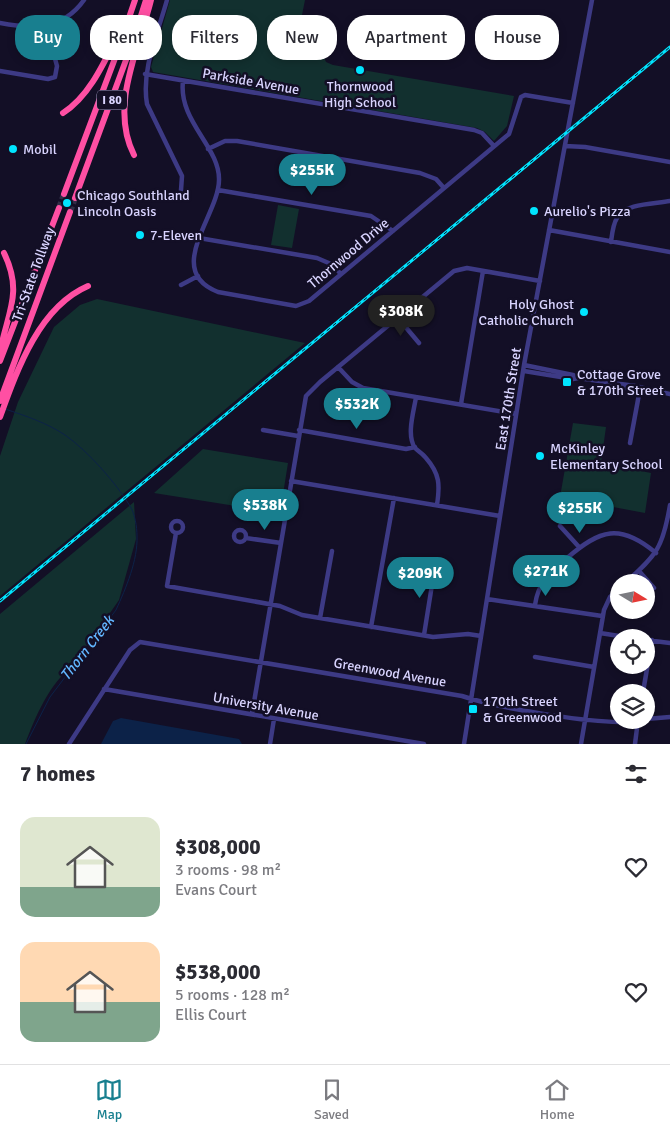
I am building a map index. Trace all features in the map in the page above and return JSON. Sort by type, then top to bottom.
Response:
[{"type":"highway","name":"I 80","points":[[75,198],[134,41],[146,0]]},
{"type":"highway","points":[[134,155],[125,129],[125,97],[151,0]]},
{"type":"highway","name":"I 80","points":[[64,194],[134,3]]},
{"type":"highway","points":[[63,113],[78,101],[98,73],[134,3]]},
{"type":"highway","name":"Tri-State Tollway","points":[[0,361],[59,208]]},
{"type":"highway","name":"Tri-State Tollway","points":[[0,402],[8,387],[70,212]]},
{"type":"highway","points":[[0,352],[14,291],[14,277],[4,253]]},
{"type":"highway","points":[[0,416],[8,387],[28,349],[51,315],[71,296],[88,286]]},
{"type":"street","points":[[70,15],[84,0]]},
{"type":"street","points":[[167,0],[146,74],[147,104],[182,176],[180,190]]},
{"type":"street","name":"East 170th Street","points":[[464,744],[524,365],[592,0]]},
{"type":"street","points":[[0,23],[15,25]]},
{"type":"street","points":[[0,71],[48,79],[55,77],[58,71],[55,60]]},
{"type":"street","name":"Parkside Avenue","points":[[146,74],[474,130],[482,133],[494,146]]},
{"type":"street","points":[[181,285],[198,276],[194,260],[199,238],[218,190],[218,171],[185,106],[182,93],[184,81]]},
{"type":"street","name":"Thornwood Drive","points":[[198,276],[207,287],[218,292],[296,306],[306,303],[511,131],[518,102],[523,96],[573,103]]},
{"type":"street","points":[[208,149],[219,143],[234,141],[420,172],[436,179],[444,188]]},
{"type":"street","points":[[565,146],[585,147],[670,162]]},
{"type":"street","points":[[218,190],[372,216],[393,231]]},
{"type":"street","points":[[610,242],[616,218],[622,212],[629,208],[670,201]]},
{"type":"street","points":[[549,230],[670,252]]},
{"type":"street","points":[[199,238],[318,258],[331,264],[341,274]]},
{"type":"street","points":[[252,714],[305,399],[320,382],[454,270],[463,268],[540,280]]},
{"type":"street","points":[[461,404],[483,271]]},
{"type":"street","points":[[398,318],[419,343]]},
{"type":"street","points":[[524,365],[634,390],[640,389],[670,394]]},
{"type":"street","points":[[338,367],[359,386],[516,414]]},
{"type":"street","points":[[524,371],[573,380],[578,378]]},
{"type":"street","points":[[630,443],[640,389]]},
{"type":"street","points":[[416,397],[412,427],[415,447],[426,458],[438,475],[440,485],[437,505]]},
{"type":"street","points":[[263,430],[298,436]]},
{"type":"street","points":[[299,430],[406,448],[415,447]]},
{"type":"street","points":[[291,481],[500,516]]},
{"type":"street","points":[[371,627],[394,498]]},
{"type":"street","points":[[635,574],[656,553],[666,538],[670,505]]},
{"type":"street","points":[[560,526],[579,547]]},
{"type":"street","points":[[176,533],[167,586],[270,604],[320,618],[371,627],[436,637],[468,634],[481,636]]},
{"type":"street","points":[[535,605],[543,581],[579,547],[597,536],[619,533],[637,539],[656,553]]},
{"type":"street","points":[[246,538],[281,543]]},
{"type":"street","points":[[320,618],[332,551]]},
{"type":"street","points":[[424,635],[436,566]]},
{"type":"street","points":[[639,571],[642,574]]},
{"type":"street","points":[[487,598],[602,616]]},
{"type":"street","points":[[581,744],[602,616],[606,604],[610,599]]},
{"type":"street","points":[[600,633],[610,635]]},
{"type":"street","points":[[655,640],[670,643]]},
{"type":"street","name":"Greenwood Avenue","points":[[104,689],[136,643],[148,642],[471,699],[479,702],[610,721]]},
{"type":"street","points":[[535,657],[594,667]]},
{"type":"street","points":[[69,744],[104,689]]},
{"type":"street","name":"University Avenue","points":[[104,689],[424,744]]},
{"type":"street","points":[[655,719],[670,718]]},
{"type":"street","points":[[270,744],[274,719]]},
{"type":"street","points":[[635,744],[638,729]]},
{"type":"green space","points":[[170,0],[305,0],[302,15],[267,15],[267,60],[325,60],[333,65],[514,96],[507,126],[494,141],[485,132],[477,128],[153,72],[151,67],[153,60],[162,60],[162,28]]},
{"type":"green space","points":[[278,205],[299,209],[292,248],[271,245]]},
{"type":"green space","points":[[97,299],[305,343],[0,596],[0,456],[18,402],[54,327],[80,305]]},
{"type":"green space","points":[[573,423],[606,427],[601,463],[651,473],[645,513],[560,497]]},
{"type":"green space","points":[[203,449],[288,463],[280,513],[154,493]]},
{"type":"green space","points":[[134,502],[136,539],[119,600],[74,665],[65,672],[50,691],[38,712],[25,744],[0,744],[0,614]]},
{"type":"water","points":[[121,718],[239,739],[242,744],[101,744],[113,721]]},
{"type":"waterway","name":"Thorn Creek","points":[[5,409],[51,427],[65,435],[92,458],[130,506],[137,532],[136,555],[116,610],[50,697],[26,744]]},
{"type":"tunnel","points":[[59,208],[64,194]]},
{"type":"tunnel","points":[[70,212],[75,198]]},
{"type":"railway","points":[[0,601],[670,47]]},
{"type":"place","name":"Thornwood High School","points":[[360,70]]},
{"type":"place","name":"Mobil","points":[[13,149]]},
{"type":"place","name":"Chicago Southland Lincoln Oasis","points":[[67,203]]},
{"type":"place","name":"Aurelio's Pizza","points":[[534,211]]},
{"type":"place","name":"7-Eleven","points":[[140,235]]},
{"type":"place","name":"Holy Ghost Catholic Church","points":[[584,312]]},
{"type":"place","name":"Cottage Grove & 170th Street","points":[[567,382]]},
{"type":"place","name":"McKinley Elementary School","points":[[540,456]]},
{"type":"place","name":"170th Street & Greenwood","points":[[473,709]]}]
